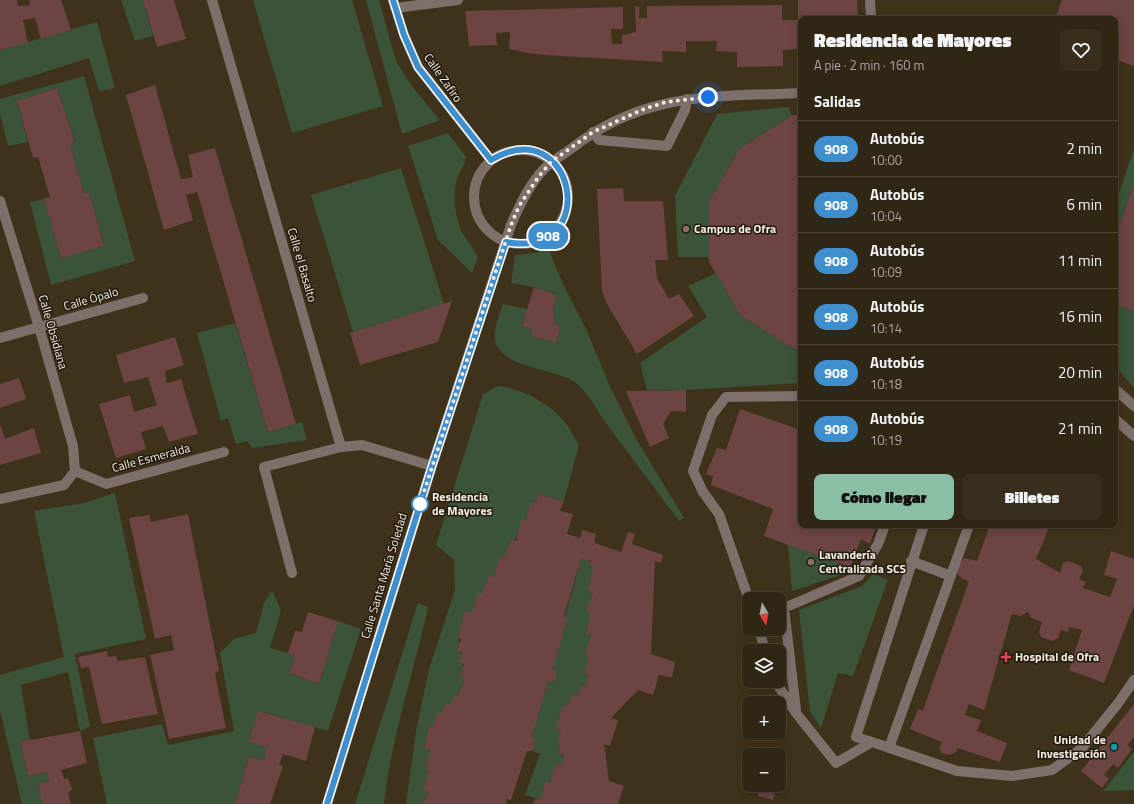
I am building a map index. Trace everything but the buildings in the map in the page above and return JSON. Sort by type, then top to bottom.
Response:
[{"type":"street","name":"Calle el Basalto","points":[[212,0],[341,447]]},
{"type":"street","points":[[394,4],[458,0]]},
{"type":"street","points":[[870,0],[871,16]]},
{"type":"street","name":"Calle Zafiro","points":[[394,4],[411,53],[418,67],[491,160]]},
{"type":"street","name":"Calle Santa María Soledad","points":[[327,804],[432,466],[519,206],[539,176],[551,162],[593,132],[644,109],[687,99],[798,93]]},
{"type":"street","points":[[593,132],[600,140],[668,146],[685,110],[687,99]]},
{"type":"street","points":[[521,150],[537,152],[551,162],[560,169],[568,192],[568,207],[564,218],[557,228],[546,238],[534,243],[520,245],[506,242],[494,237],[483,227],[475,211],[473,193],[478,177],[491,160],[510,151],[521,150]]},
{"type":"street","name":"Calle Obsidiana","points":[[0,201],[39,327],[72,446],[75,471]]},
{"type":"street","name":"Calle Ópalo","points":[[0,338],[143,298]]},
{"type":"street","points":[[1118,392],[1134,406]]},
{"type":"street","points":[[746,592],[719,514],[703,492],[693,471],[712,415],[726,397],[798,396]]},
{"type":"street","points":[[1118,422],[1134,436]]},
{"type":"street","points":[[292,573],[264,467],[341,447],[362,445],[432,466]]},
{"type":"street","name":"Calle Esmeralda","points":[[75,471],[106,484],[224,452]]},
{"type":"street","points":[[0,499],[64,485],[75,471]]},
{"type":"street","points":[[796,713],[784,608],[859,576],[878,544],[884,528]]},
{"type":"street","points":[[923,528],[911,561],[856,737],[957,771],[1012,776],[1052,770],[1082,748],[1119,702],[1134,680]]},
{"type":"street","points":[[889,748],[968,528]]},
{"type":"street","points":[[911,561],[951,576]]},
{"type":"street","points":[[780,688],[796,713],[836,763],[872,742]]},
{"type":"green space","points":[[121,0],[143,0],[153,36],[135,41]]},
{"type":"green space","points":[[253,0],[352,0],[383,106],[292,133]]},
{"type":"green space","points":[[366,0],[379,0],[396,61],[411,85],[440,120],[402,134]]},
{"type":"green space","points":[[97,22],[115,88],[99,91],[89,58],[0,86],[0,50]]},
{"type":"green space","points":[[84,76],[135,261],[51,285],[30,202],[44,199],[61,257],[104,246],[89,192],[84,194],[70,143],[75,141],[57,88],[17,101],[28,142],[8,146],[0,114],[0,99]]},
{"type":"green space","points":[[788,107],[792,115],[739,149],[709,202],[709,257],[678,257],[675,196],[717,114]]},
{"type":"green space","points":[[448,133],[466,157],[456,182],[455,202],[456,215],[460,228],[478,257],[472,273],[438,240],[408,146]]},
{"type":"green space","points":[[1134,149],[1134,184],[1118,230],[1118,196]]},
{"type":"green space","points":[[401,168],[444,304],[353,332],[311,195]]},
{"type":"green space","points":[[548,248],[564,286],[586,329],[611,389],[635,437],[684,518],[679,521],[581,388],[569,379],[521,364],[511,359],[498,348],[495,332],[503,304],[527,309],[522,326],[533,329],[530,335],[556,343],[561,327],[556,325],[553,311],[557,295],[534,287],[511,283],[515,255],[535,253]]},
{"type":"green space","points":[[716,273],[741,316],[792,348],[798,348],[798,383],[686,390],[647,390],[640,363],[707,317],[688,286]]},
{"type":"green space","points":[[1118,306],[1134,311],[1134,388],[1118,369]]},
{"type":"green space","points":[[235,323],[268,432],[302,422],[307,440],[252,448],[247,441],[236,444],[228,418],[221,421],[197,333]]},
{"type":"green space","points":[[498,386],[507,387],[525,393],[551,408],[566,424],[579,445],[564,501],[538,494],[536,503],[458,638],[465,677],[458,696],[434,725],[424,747],[431,750],[427,804],[406,804],[416,731],[429,669],[455,590],[454,560],[436,545],[483,394]]},
{"type":"green space","points":[[115,493],[146,639],[75,654],[90,726],[80,731],[68,672],[21,685],[30,741],[20,743],[28,776],[47,772],[49,781],[38,784],[42,804],[22,804],[0,710],[0,675],[64,657],[34,511],[84,503]]},
{"type":"green space","points":[[788,544],[850,567],[843,574],[792,591]]},
{"type":"green space","points":[[581,559],[588,560],[594,567],[588,675],[585,687],[556,728],[561,730],[564,755],[561,765],[540,800],[525,795],[540,754],[533,751],[536,739],[532,737]]},
{"type":"green space","points":[[873,574],[888,580],[853,676],[838,673],[821,728],[810,712],[799,610],[862,586]]},
{"type":"green space","points":[[272,591],[281,610],[270,648],[295,655],[289,673],[319,684],[338,621],[361,629],[328,731],[259,711],[266,747],[264,760],[249,757],[235,804],[107,804],[93,738],[162,724],[168,745],[234,731],[220,653],[234,639],[256,633],[264,603]]},
{"type":"green space","points":[[418,603],[428,607],[397,730],[387,779],[384,804],[355,804]]},
{"type":"green space","points":[[1134,752],[1134,790],[1103,791]]},
{"type":"bus line","name":"908","points":[[327,804],[432,466],[506,242],[520,245],[534,243],[546,238],[557,228],[564,218],[568,207],[568,192],[564,177],[560,169],[544,156],[537,152],[521,150],[501,154],[491,160],[447,106],[418,67],[404,35],[393,0]]},
{"type":"place","name":"Campus de Ofra","points":[[686,229]]},
{"type":"place","name":"Residencia de Mayores","points":[[420,504]]},
{"type":"place","name":"Lavandería Centralizada SCS","points":[[811,562]]},
{"type":"place","name":"Hospital de Ofra","points":[[1006,657]]},
{"type":"place","name":"Unidad de Investigación","points":[[1114,747]]},
{"type":"route","points":[[420,504],[511,225],[519,206],[539,176],[551,162],[565,154],[593,132],[621,118],[666,102],[708,97]]}]
